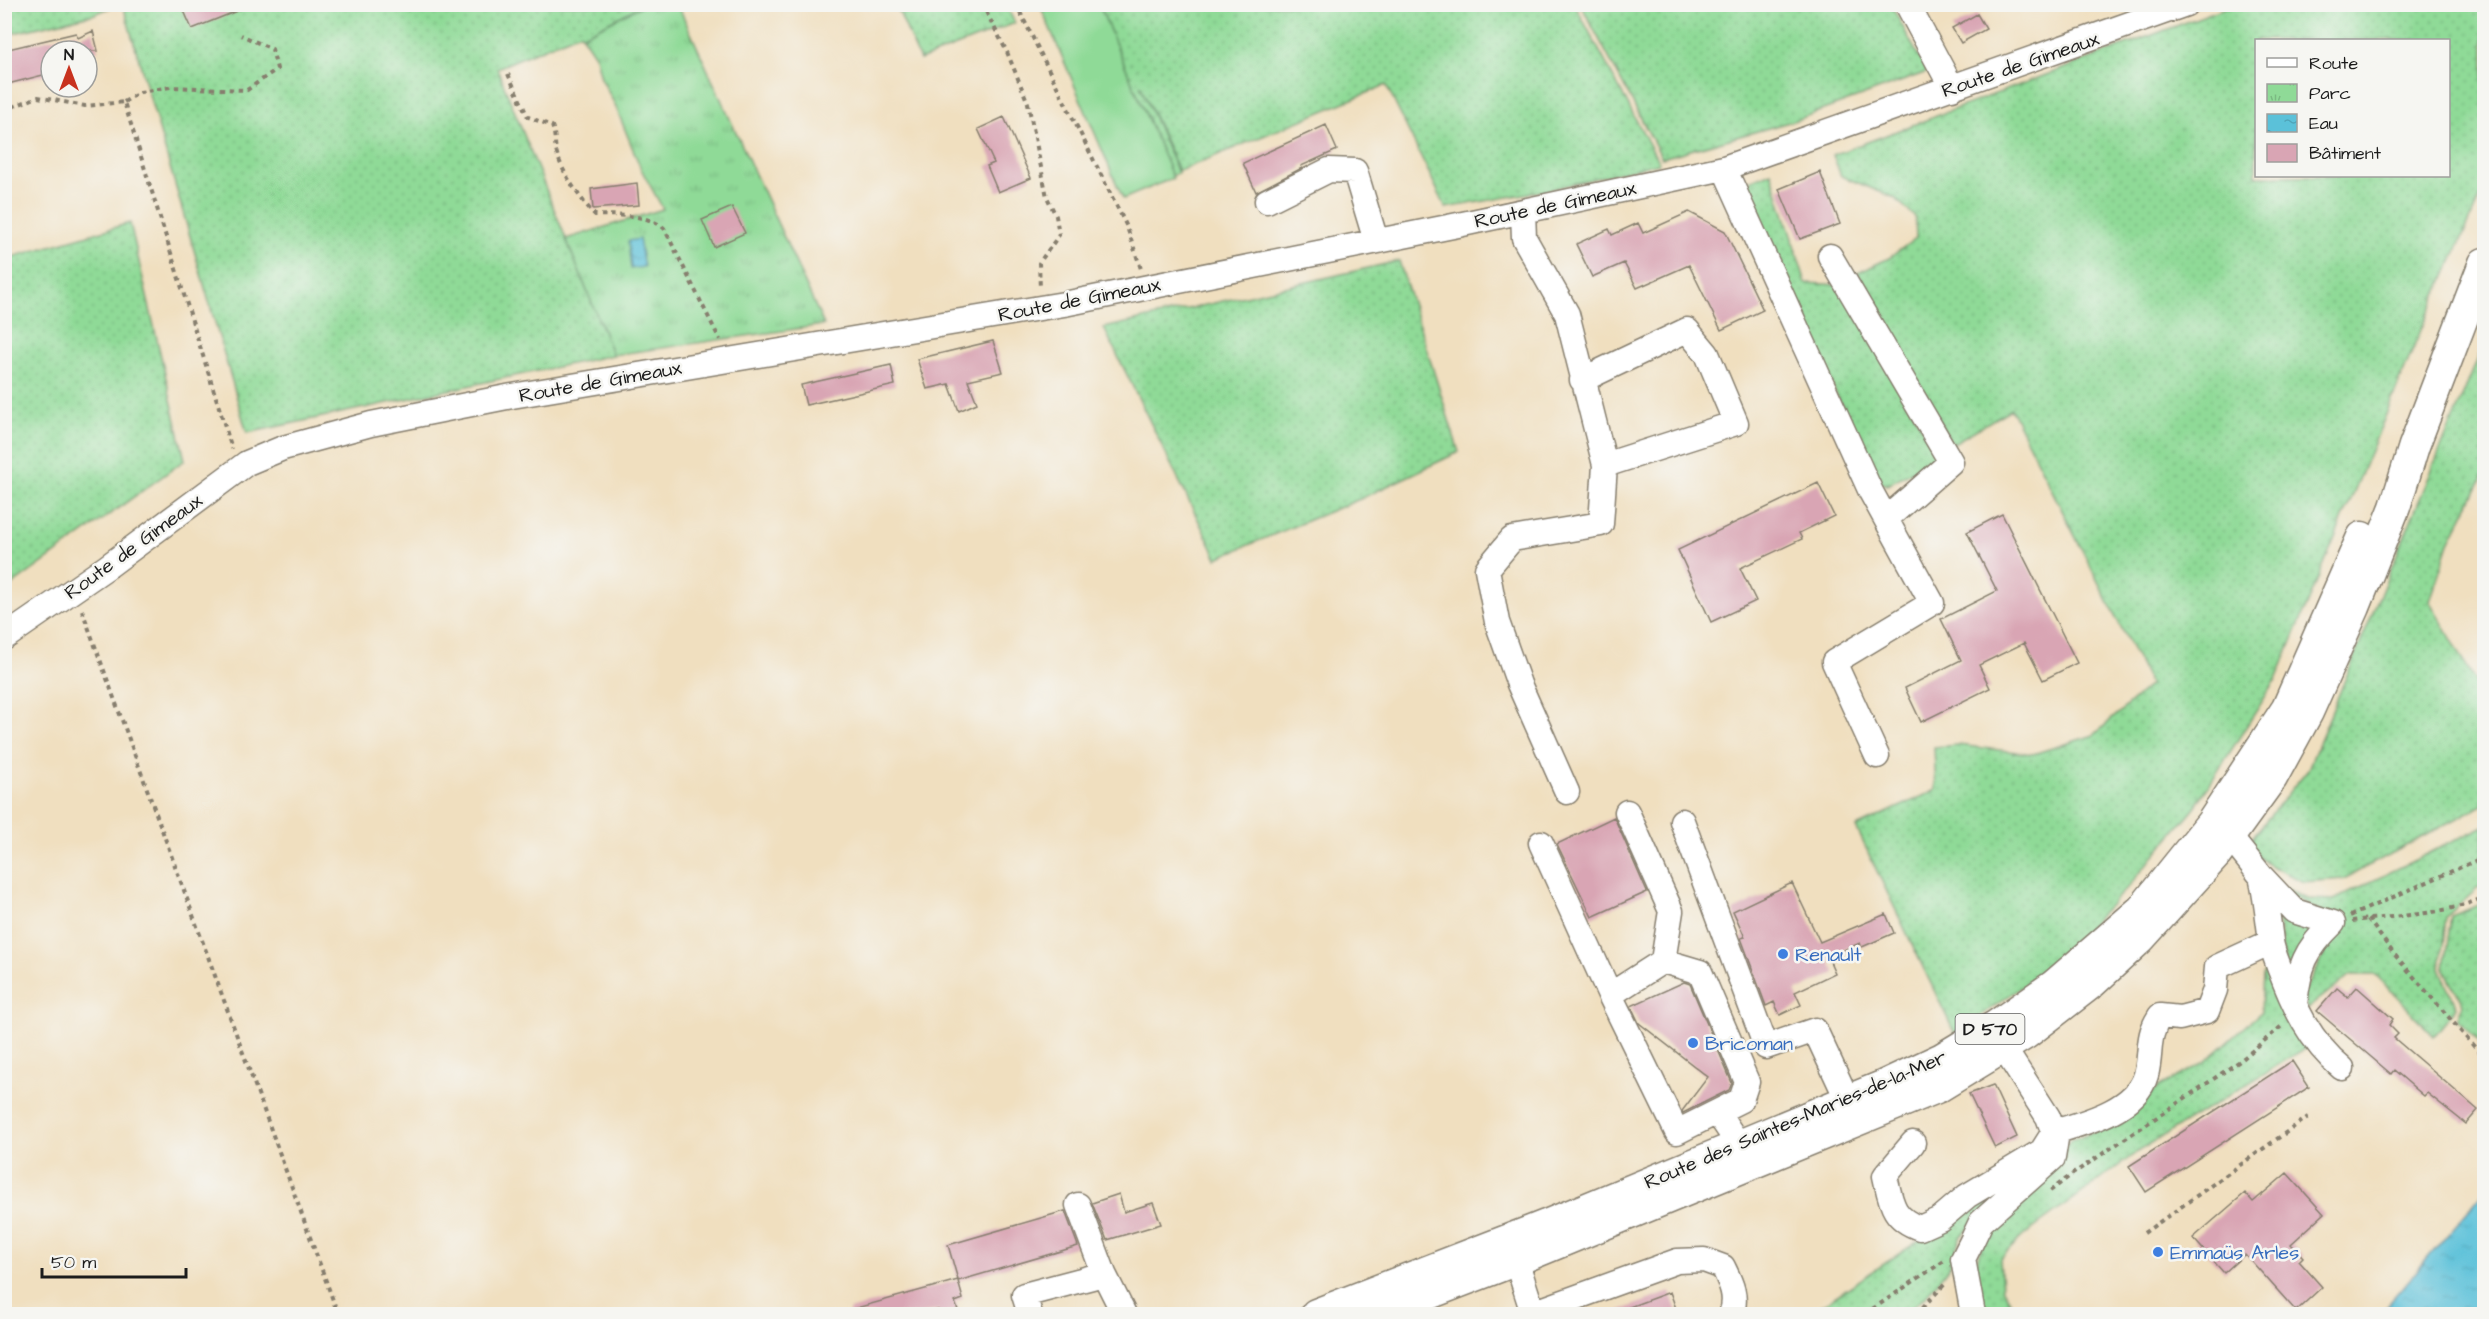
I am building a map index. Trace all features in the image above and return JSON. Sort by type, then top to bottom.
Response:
[{"type":"main road","name":"Route des Saintes-Maries-de-la-Mer","points":[[1377,1314],[1513,1250],[1853,1111],[1939,1087],[1997,1038],[2026,1034],[2092,983],[2141,938],[2217,854],[2220,830],[2272,778],[2308,712],[2360,596],[2395,507],[2414,446],[2484,263]]},
{"type":"main road","name":"Route des Saintes-Maries-de-la-Mer","points":[[1316,1314],[1513,1250]]},
{"type":"street","points":[[1907,4],[1952,88]]},
{"type":"street","name":"Route de Gimeaux","points":[[4,638],[75,590],[247,463],[283,448],[371,424],[512,396],[1041,308],[1523,212],[1724,168],[2186,4]]},
{"type":"street","points":[[1724,168],[1871,492],[1932,603],[1834,662],[1877,756]]},
{"type":"street","points":[[1267,201],[1329,170],[1355,171],[1376,241]]},
{"type":"street","points":[[1523,212],[1524,238],[1567,314],[1605,465],[1601,524],[1512,539],[1486,569],[1497,622],[1519,684],[1568,792]]},
{"type":"street","points":[[1830,256],[1951,462],[1886,519]]},
{"type":"street","points":[[1582,380],[1687,330],[1707,354],[1736,423],[1605,465]]},
{"type":"street","points":[[1610,995],[1663,961],[1671,911],[1627,812]]},
{"type":"street","points":[[1682,821],[1766,1047],[1815,1030],[1853,1111]]},
{"type":"street","points":[[2220,830],[2294,911],[2333,923],[2313,942],[2298,974],[2295,1004]]},
{"type":"street","points":[[1541,843],[1610,995],[1677,1132],[1741,1100],[1747,1082],[1700,972],[1663,961]]},
{"type":"street","points":[[2261,876],[2270,919],[2271,942],[2287,989],[2304,1026],[2325,1055],[2342,1068]]},
{"type":"street","points":[[1913,1143],[1885,1176],[1891,1204],[1905,1223],[1920,1228],[1940,1219],[1967,1196],[2042,1151],[2054,1132],[2094,1121],[2129,1100],[2146,1076],[2151,1029],[2160,1016],[2180,1018],[2207,1011],[2215,990],[2217,967],[2271,942]]},
{"type":"street","points":[[1973,1314],[1963,1259],[1981,1222],[2053,1158],[2056,1139],[2048,1117],[1997,1038]]},
{"type":"street","points":[[1718,1112],[1746,1155]]},
{"type":"street","points":[[1078,1205],[1104,1274],[1124,1314]]},
{"type":"street","points":[[1513,1250],[1532,1314],[1564,1309],[1677,1261],[1704,1260],[1723,1268],[1732,1285],[1734,1307],[1731,1314]]},
{"type":"street","points":[[1030,1314],[1024,1295],[1104,1274]]},
{"type":"path","points":[[982,4],[1007,52],[1028,103],[1047,197],[1056,216],[1059,235],[1039,263],[1041,308]]},
{"type":"path","points":[[1018,6],[1128,227],[1147,287]]},
{"type":"path","points":[[4,111],[38,97],[85,106],[124,102],[140,92],[171,87],[247,90],[278,69],[272,49],[241,35]]},
{"type":"path","points":[[508,74],[528,117],[552,126],[555,133],[556,154],[581,201],[595,214],[635,216],[654,220],[664,228],[729,360]]},
{"type":"path","points":[[124,102],[239,469]]},
{"type":"path","points":[[75,590],[338,1314]]},
{"type":"path","points":[[2333,923],[2484,857]]},
{"type":"path","points":[[2333,923],[2437,910],[2484,897]]},
{"type":"path","points":[[2368,919],[2394,954],[2484,1058]]},
{"type":"path","points":[[2074,1173],[2240,1061],[2281,1029]]},
{"type":"path","points":[[2144,1233],[2308,1117]]},
{"type":"path","points":[[1916,1314],[1964,1263]]},
{"type":"path","points":[[1865,1314],[1935,1267]]},
{"type":"green space","points":[[4,5],[116,5],[95,14],[5,35]]},
{"type":"green space","points":[[123,5],[643,5],[582,36],[580,33],[497,68],[613,355],[247,433]]},
{"type":"green space","points":[[643,5],[678,5],[824,325],[613,355],[566,239],[663,209],[641,169],[615,105],[601,78],[596,57],[582,36]]},
{"type":"green space","points":[[896,5],[1006,5],[1015,23],[920,60]]},
{"type":"green space","points":[[1040,5],[1099,5],[1173,178],[1123,199]]},
{"type":"green space","points":[[1099,5],[1575,5],[1659,163],[1547,190],[1446,208],[1386,85],[1179,171],[1140,85],[1178,173],[1172,176]]},
{"type":"green space","points":[[1581,5],[1891,5],[1927,72],[1793,121],[1662,158]]},
{"type":"green space","points":[[2232,5],[2484,5],[2484,189],[2421,330],[2276,680],[2195,807],[2129,886],[2047,969],[1955,1034],[1856,827],[1936,790],[1934,747],[1958,745],[2033,754],[2094,735],[2150,685],[2011,409],[1952,444],[1858,273],[1889,258],[1916,238],[1915,217],[1895,198],[1841,176],[1833,155]]},
{"type":"green space","points":[[1771,172],[1806,283],[1842,285],[1938,456],[1887,485],[1875,480],[1744,189],[1749,181]]},
{"type":"green space","points":[[130,223],[185,460],[5,590],[5,259]]},
{"type":"green space","points":[[1399,261],[1459,452],[1360,499],[1217,558],[1104,328]]},
{"type":"green space","points":[[2484,344],[2484,474],[2449,543],[2430,601],[2484,697],[2484,804],[2344,879],[2303,882],[2269,865],[2247,848],[2255,834],[2308,769]]},
{"type":"green space","points":[[2484,826],[2484,885],[2446,917],[2440,968],[2457,1007],[2434,1036],[2376,975],[2350,975],[2307,1009],[2302,995],[2325,954],[2324,914],[2287,893],[2285,888],[2307,899],[2334,900]]},
{"type":"green space","points":[[2484,903],[2484,1046],[2457,1019],[2463,1004],[2444,968],[2451,916]]},
{"type":"green space","points":[[2276,908],[2308,924],[2311,932],[2293,969],[2286,970]]},
{"type":"green space","points":[[2266,969],[2274,992],[2309,1046],[2140,1150],[2022,1237],[2000,1259],[2002,1288],[2018,1314],[1987,1314],[1976,1291],[1976,1265],[1985,1240],[2000,1218],[2052,1171],[2070,1140],[2104,1128],[2160,1086],[2205,1062],[2261,1012],[2263,975]]},
{"type":"green space","points":[[2038,1161],[1960,1237],[1951,1264],[1926,1296],[1903,1314],[1809,1314]]},
{"type":"water","points":[[639,239],[644,267],[631,269],[628,241]]},
{"type":"water","points":[[2484,1192],[2484,1314],[2380,1314]]},
{"type":"building","points":[[181,4],[252,4],[252,5],[192,29]]},
{"type":"building","points":[[1977,14],[1986,29],[1961,43],[1952,28]]},
{"type":"building","points":[[93,31],[95,39],[51,39],[76,33],[78,38]]},
{"type":"building","points":[[39,42],[39,76],[4,85],[4,50]]},
{"type":"building","points":[[1004,117],[1031,178],[998,192],[987,166],[994,163],[978,129]]},
{"type":"building","points":[[1326,125],[1337,150],[1301,166],[1302,168],[1256,192],[1243,163]]},
{"type":"building","points":[[1820,172],[1840,224],[1800,239],[1779,189]]},
{"type":"building","points":[[637,183],[639,205],[593,209],[591,189]]},
{"type":"building","points":[[732,207],[745,233],[714,247],[702,220]]},
{"type":"building","points":[[1689,212],[1725,231],[1763,310],[1721,330],[1689,265],[1637,288],[1624,263],[1592,277],[1576,244],[1609,229],[1612,235],[1638,223],[1643,233]]},
{"type":"building","points":[[993,341],[1003,372],[968,380],[977,403],[959,411],[949,384],[927,389],[917,359]]},
{"type":"building","points":[[891,365],[895,385],[806,405],[801,385]]},
{"type":"building","points":[[1818,483],[1834,516],[1799,533],[1802,539],[1740,568],[1756,601],[1711,622],[1678,550]]},
{"type":"building","points":[[2002,514],[2077,663],[2043,680],[2024,643],[1979,665],[1990,688],[1921,722],[1905,688],[1961,660],[1941,619],[1997,591],[1967,532]]},
{"type":"building","points":[[1614,817],[1647,892],[1592,917],[1557,844]]},
{"type":"building","points":[[1792,883],[1820,942],[1886,914],[1894,933],[1862,947],[1860,943],[1828,957],[1835,973],[1795,992],[1801,1005],[1780,1015],[1774,1002],[1766,1006],[1741,938],[1745,937],[1733,911]]},
{"type":"building","name":"Bricoman","points":[[1684,982],[1690,984],[1732,1083],[1729,1090],[1683,1113],[1682,1111],[1708,1077],[1639,1023],[1631,1006]]},
{"type":"building","points":[[2357,987],[2393,1019],[2389,1025],[2398,1034],[2394,1038],[2478,1110],[2466,1124],[2427,1093],[2424,1096],[2394,1070],[2391,1074],[2317,1011],[2337,988],[2348,997]]},
{"type":"building","points":[[2292,1061],[2309,1087],[2146,1192],[2129,1166]]},
{"type":"building","points":[[1993,1085],[2017,1137],[1995,1148],[1969,1094]]},
{"type":"building","points":[[2287,1173],[2324,1214],[2291,1244],[2303,1257],[2299,1261],[2322,1287],[2296,1311],[2245,1254],[2224,1273],[2193,1238],[2245,1193],[2253,1202]]},
{"type":"building","points":[[1119,1194],[1124,1212],[1153,1203],[1161,1224],[1107,1240],[1092,1203]]},
{"type":"building","points":[[1065,1211],[1078,1246],[958,1281],[963,1299],[955,1302],[958,1310],[943,1314],[939,1314],[938,1310],[921,1314],[849,1314],[849,1310],[958,1280],[948,1245]]},
{"type":"building","points":[[1670,1292],[1678,1314],[1613,1313]]},
{"type":"place","name":"Renault","points":[[1783,954]]},
{"type":"place","name":"Bricoman","points":[[1693,1043]]},
{"type":"place","name":"Emmaüs Arles","points":[[2158,1252]]}]
